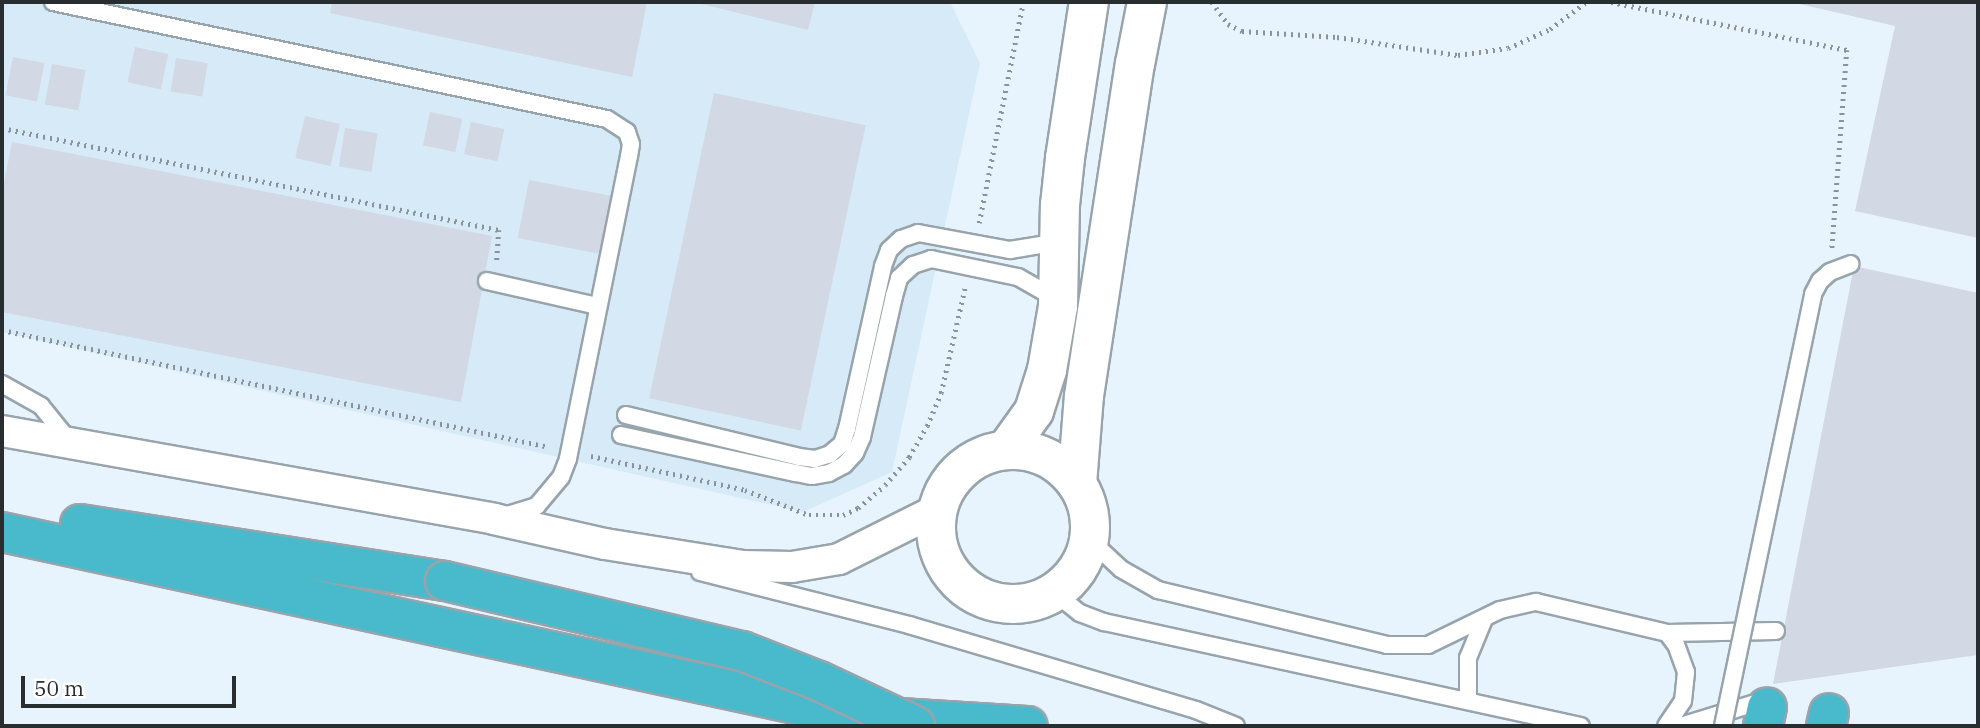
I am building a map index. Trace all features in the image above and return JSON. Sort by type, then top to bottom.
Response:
[{"type":"highway","points":[[2,512],[445,581],[742,652],[818,681],[915,726]]},
{"type":"highway","points":[[2,532],[800,705],[867,716],[1028,726]]},
{"type":"main road","points":[[1076,2],[1082,41]]},
{"type":"main road","points":[[1006,450],[1023,430],[1042,391],[1058,306],[1065,158],[1089,2]]},
{"type":"main road","points":[[1077,484],[1084,396],[1145,13],[1173,2]]},
{"type":"main road","points":[[1006,450],[1038,454],[1053,461],[1077,484],[1089,511],[1090,540],[1083,561],[1071,578],[1055,593],[1031,603],[1005,605],[980,598],[958,583],[943,562],[936,536],[937,510],[942,495],[962,468],[975,459],[1006,450]]},
{"type":"street","points":[[2,431],[494,519],[605,544],[744,566],[792,567],[839,559],[937,510]]},
{"type":"lane","points":[[53,2],[618,124],[627,132],[631,144],[570,451],[561,477],[537,506],[494,519]]},
{"type":"lane","points":[[626,415],[799,457],[815,459],[830,454],[842,444],[847,429],[889,250],[901,239],[918,233],[1010,250],[1059,242]]},
{"type":"lane","points":[[621,435],[796,473],[829,473],[844,465],[855,453],[862,437],[899,278],[913,265],[931,259],[1032,282],[1056,299],[1058,306]]},
{"type":"lane","points":[[1723,726],[1813,294],[1830,272],[1851,264]]},
{"type":"lane","points":[[491,282],[597,306]]},
{"type":"lane","points":[[2,384],[41,406],[71,443]]},
{"type":"lane","points":[[1090,540],[1121,569],[1158,590],[1387,645],[1428,645],[1517,604],[1536,603],[1667,634],[1776,631]]},
{"type":"lane","points":[[605,544],[681,567],[909,625],[1196,710],[1236,726]]},
{"type":"lane","points":[[1055,593],[1080,613],[1104,622],[1581,726]]},
{"type":"lane","points":[[1468,701],[1468,658],[1484,619]]},
{"type":"lane","points":[[1666,726],[1683,701],[1686,679],[1682,658],[1667,634]]},
{"type":"lane","points":[[1681,726],[1764,711]]},
{"type":"path","points":[[974,245],[1023,2]]},
{"type":"path","points":[[1212,2],[1228,24],[1242,31],[1338,37],[1458,55],[1508,48],[1549,29],[1586,2]]},
{"type":"path","points":[[1611,2],[1847,50],[1830,272]]},
{"type":"path","points":[[2,128],[499,230],[491,282]]},
{"type":"path","points":[[2,330],[745,490],[809,515],[842,515],[858,508],[885,485],[908,457],[927,426],[941,393],[970,266]]},
{"type":"shaded area","points":[[2,2],[950,2],[980,63],[892,472],[803,512],[2,332]]},
{"type":"building","points":[[332,2],[647,2],[632,77],[330,13]]},
{"type":"building","points":[[693,2],[815,2],[808,30]]},
{"type":"building","points":[[1791,2],[1978,2],[1978,238],[1855,211],[1895,26]]},
{"type":"building","points":[[135,47],[168,54],[161,89],[128,82]]},
{"type":"building","points":[[13,57],[44,63],[37,101],[6,95]]},
{"type":"building","points":[[176,58],[208,63],[202,97],[171,92]]},
{"type":"building","points":[[52,64],[85,70],[78,110],[45,104]]},
{"type":"building","points":[[714,93],[866,125],[801,430],[649,398]]},
{"type":"building","points":[[430,112],[462,119],[455,152],[423,145]]},
{"type":"building","points":[[305,116],[340,124],[330,166],[295,158]]},
{"type":"building","points":[[471,122],[504,129],[497,161],[464,154]]},
{"type":"building","points":[[345,128],[378,133],[371,172],[339,167]]},
{"type":"building","points":[[12,142],[492,236],[461,402],[2,312],[2,194]]},
{"type":"building","points":[[529,180],[618,197],[607,255],[518,238]]},
{"type":"building","points":[[1854,266],[1978,293],[1978,655],[1773,684]]}]
